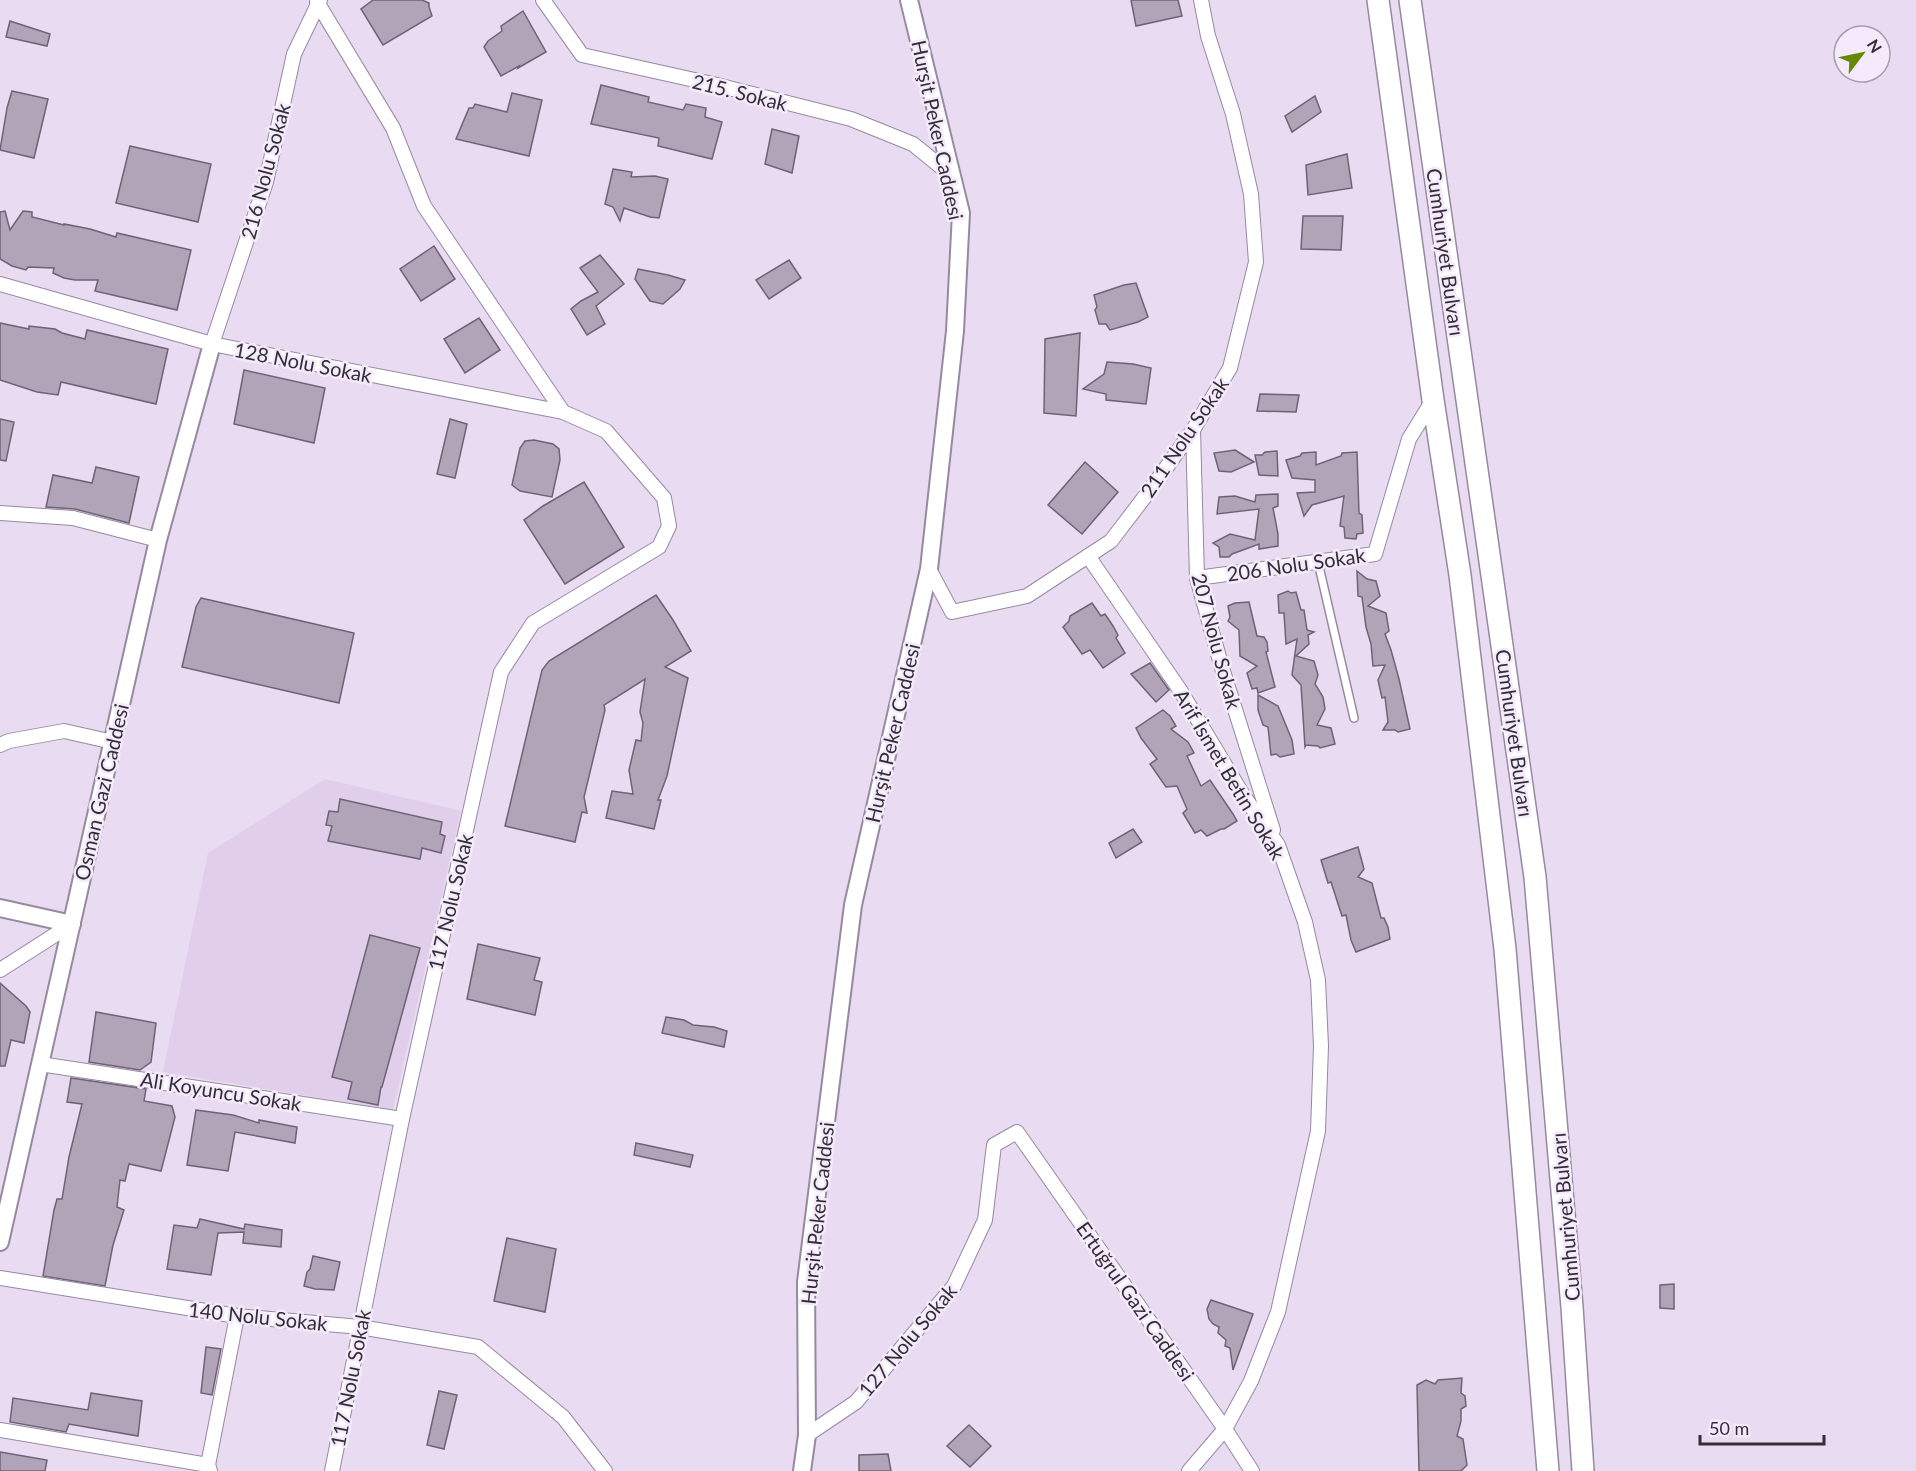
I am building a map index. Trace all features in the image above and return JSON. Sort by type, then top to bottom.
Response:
[{"type":"main road","name":"Cumhuriyet Bulvarı","points":[[1378,0],[1433,400],[1460,575],[1505,949],[1548,1471]]},
{"type":"main road","name":"Cumhuriyet Bulvarı","points":[[1410,0],[1535,877],[1572,1307],[1583,1471]]},
{"type":"street","name":"215. Sokak","points":[[543,0],[582,55],[851,119],[913,144],[951,175]]},
{"type":"street","name":"Hurşit Peker Caddesi","points":[[802,1471],[807,1435],[806,1282],[853,905],[929,569],[955,331],[961,213],[909,0]]},
{"type":"street","name":"211 Nolu Sokak","points":[[929,569],[952,612],[1027,596],[1111,541],[1193,430],[1230,368],[1256,262],[1251,194],[1233,114],[1208,36],[1201,0]]},
{"type":"street","name":"216 Nolu Sokak","points":[[212,344],[266,182],[294,54],[318,1]]},
{"type":"street","points":[[318,1],[393,128],[424,206],[563,412]]},
{"type":"street","name":"128 Nolu Sokak","points":[[0,284],[212,344],[563,412],[606,431]]},
{"type":"street","name":"Osman Gazi Caddesi","points":[[0,1242],[158,540],[212,344]]},
{"type":"street","name":"206 Nolu Sokak","points":[[1197,578],[1375,554],[1409,439],[1433,400]]},
{"type":"street","name":"207 Nolu Sokak","points":[[1193,430],[1197,578],[1222,668],[1278,845]]},
{"type":"street","name":"117 Nolu Sokak","points":[[332,1471],[402,1119],[501,672],[534,623],[659,547],[669,526],[664,498],[606,431]]},
{"type":"street","points":[[0,513],[73,518],[158,540]]},
{"type":"street","name":"Arif İsmet Betin Sokak","points":[[1088,556],[1180,690],[1244,795],[1278,845],[1305,922],[1318,980],[1321,1047],[1318,1131],[1278,1312],[1251,1381],[1225,1429],[1189,1471]]},
{"type":"street","points":[[0,745],[9,741],[64,731],[113,742]]},
{"type":"street","points":[[0,908],[72,924]]},
{"type":"street","points":[[0,970],[72,924]]},
{"type":"street","name":"Ali Koyuncu Sokak","points":[[40,1064],[402,1119]]},
{"type":"street","name":"127 Nolu Sokak","points":[[807,1435],[856,1402],[954,1286],[985,1220],[994,1145],[1017,1132]]},
{"type":"street","name":"Ertuğrul Gazi Caddesi","points":[[1017,1132],[1252,1471]]},
{"type":"street","name":"140 Nolu Sokak","points":[[0,1278],[237,1316],[360,1326],[478,1347],[563,1417],[605,1471]]},
{"type":"street","points":[[0,1430],[209,1468],[237,1316]]},
{"type":"lane","points":[[1318,562],[1354,718]]},
{"type":"shaded area","points":[[325,779],[461,811],[393,1110],[163,1072],[208,853]]},
{"type":"building","points":[[373,0],[422,0],[429,3],[432,16],[383,45],[361,9]]},
{"type":"building","points":[[1131,0],[1178,0],[1182,16],[1136,26]]},
{"type":"building","points":[[523,11],[546,52],[501,76],[484,47],[488,41],[502,31],[501,26]]},
{"type":"building","points":[[10,21],[50,34],[47,46],[6,37]]},
{"type":"building","points":[[601,85],[649,97],[648,102],[683,110],[686,104],[706,108],[705,117],[722,122],[712,159],[658,146],[659,138],[591,124]]},
{"type":"building","points":[[12,91],[48,99],[34,158],[0,150]]},
{"type":"building","points":[[512,93],[542,100],[529,156],[456,139],[469,108],[473,108],[475,104],[507,112]]},
{"type":"building","points":[[1315,96],[1321,112],[1292,132],[1285,116]]},
{"type":"building","points":[[772,129],[799,136],[792,173],[765,164]]},
{"type":"building","points":[[130,146],[211,164],[198,222],[116,203]]},
{"type":"building","points":[[1347,154],[1352,188],[1308,195],[1306,165]]},
{"type":"building","points":[[613,169],[632,172],[631,177],[655,176],[668,179],[659,218],[624,208],[620,221],[613,207],[605,204]]},
{"type":"building","points":[[5,211],[10,230],[23,211],[32,212],[32,217],[64,225],[90,229],[116,237],[117,233],[191,250],[177,310],[95,291],[98,280],[64,278],[53,273],[54,268],[28,267],[26,270],[12,266],[0,259],[0,212]]},
{"type":"building","points":[[1303,216],[1343,216],[1341,250],[1301,249]]},
{"type":"building","points":[[434,246],[455,279],[421,301],[400,269]]},
{"type":"building","points":[[600,255],[624,284],[596,306],[605,324],[587,335],[571,309],[598,292],[580,268]]},
{"type":"building","points":[[789,260],[801,278],[769,299],[756,280]]},
{"type":"building","points":[[638,269],[685,280],[680,289],[663,304],[650,301],[635,279]]},
{"type":"building","points":[[1136,283],[1148,317],[1110,330],[1106,324],[1099,324],[1094,295]]},
{"type":"building","points":[[479,318],[500,350],[465,373],[444,339]]},
{"type":"building","points":[[0,323],[29,329],[29,326],[55,329],[85,339],[87,330],[168,349],[156,404],[61,382],[58,395],[37,392],[0,380]]},
{"type":"building","points":[[1080,333],[1076,416],[1044,413],[1045,339]]},
{"type":"building","points":[[1107,362],[1151,368],[1146,404],[1106,400],[1106,394],[1083,389],[1104,374]]},
{"type":"building","points":[[244,370],[325,388],[314,443],[234,424]]},
{"type":"building","points":[[1260,394],[1299,395],[1296,412],[1257,411]]},
{"type":"building","points":[[0,419],[14,422],[6,461],[0,460]]},
{"type":"building","points":[[450,419],[467,424],[455,478],[437,474]]},
{"type":"building","points":[[534,440],[553,444],[559,449],[560,460],[552,497],[520,491],[512,485],[520,448],[525,441]]},
{"type":"building","points":[[1235,450],[1254,462],[1231,472],[1219,471],[1214,453]]},
{"type":"building","points":[[1277,451],[1278,476],[1259,475],[1255,455]]},
{"type":"building","points":[[1316,452],[1316,465],[1341,456],[1342,453],[1357,452],[1359,513],[1362,515],[1363,533],[1357,534],[1356,539],[1345,538],[1344,527],[1340,526],[1344,496],[1312,505],[1304,516],[1297,493],[1315,492],[1315,480],[1292,478],[1286,460],[1300,456],[1302,453]]},
{"type":"building","points":[[1085,462],[1118,492],[1082,534],[1048,505]]},
{"type":"building","points":[[96,467],[139,477],[129,523],[75,509],[46,507],[53,475],[92,483]]},
{"type":"building","points":[[584,482],[624,547],[565,584],[524,520]]},
{"type":"building","points":[[1278,494],[1278,506],[1273,508],[1278,546],[1259,549],[1259,544],[1229,557],[1220,557],[1219,547],[1213,543],[1230,534],[1255,540],[1259,509],[1217,514],[1219,497],[1235,496],[1255,502],[1256,495]]},
{"type":"building","points":[[1357,571],[1367,579],[1376,581],[1380,596],[1368,606],[1386,613],[1389,631],[1385,634],[1399,679],[1410,729],[1398,732],[1383,730],[1388,722],[1385,697],[1382,698],[1378,680],[1385,665],[1373,666],[1362,597],[1358,596]]},
{"type":"building","points":[[1288,591],[1296,592],[1301,610],[1304,610],[1307,630],[1314,632],[1308,635],[1309,644],[1296,656],[1314,661],[1318,675],[1315,684],[1323,697],[1325,709],[1317,725],[1331,728],[1335,744],[1320,748],[1306,745],[1305,747],[1301,685],[1292,675],[1297,639],[1286,644],[1284,613],[1279,613],[1278,595]]},
{"type":"building","points":[[656,595],[691,651],[665,667],[688,678],[667,776],[658,800],[661,800],[654,829],[606,818],[612,791],[633,794],[629,770],[636,740],[641,741],[643,723],[640,712],[645,679],[604,705],[605,710],[584,797],[587,813],[582,812],[575,842],[505,826],[542,670],[549,661]]},
{"type":"building","points":[[201,598],[354,633],[339,703],[182,667],[196,607]]},
{"type":"building","points":[[1249,602],[1257,636],[1264,637],[1267,642],[1268,651],[1266,652],[1275,687],[1258,693],[1257,688],[1252,689],[1247,673],[1257,666],[1240,656],[1239,630],[1228,621],[1230,617],[1228,606]]},
{"type":"building","points":[[1092,603],[1101,616],[1105,614],[1113,626],[1118,635],[1116,638],[1125,653],[1103,668],[1090,650],[1082,654],[1063,627],[1069,621],[1070,616]]},
{"type":"building","points":[[1150,663],[1169,690],[1156,702],[1131,674]]},
{"type":"building","points":[[1258,695],[1278,706],[1292,740],[1294,754],[1280,757],[1276,754],[1271,755],[1268,727],[1263,725],[1258,710]]},
{"type":"building","points":[[1163,710],[1176,726],[1171,729],[1188,742],[1194,753],[1187,756],[1201,786],[1210,780],[1237,821],[1224,829],[1207,836],[1201,830],[1195,833],[1183,813],[1187,809],[1177,786],[1166,787],[1150,764],[1157,759],[1136,728]]},
{"type":"building","points":[[340,799],[442,822],[440,834],[445,836],[441,853],[422,848],[420,859],[328,841],[332,826],[326,825],[329,811],[338,812]]},
{"type":"building","points":[[1133,829],[1142,842],[1116,858],[1109,843]]},
{"type":"building","points":[[1358,847],[1364,869],[1358,877],[1372,883],[1381,918],[1384,918],[1388,927],[1390,939],[1356,952],[1346,915],[1342,916],[1321,860]]},
{"type":"building","points":[[370,935],[420,948],[378,1105],[348,1099],[352,1082],[332,1077]]},
{"type":"building","points":[[478,944],[540,958],[534,980],[542,982],[535,1015],[467,999]]},
{"type":"building","points":[[0,983],[30,1012],[24,1043],[11,1040],[5,1066],[0,1066]]},
{"type":"building","points":[[96,1012],[156,1023],[151,1062],[140,1070],[89,1062]]},
{"type":"building","points":[[666,1017],[727,1031],[724,1047],[662,1033]]},
{"type":"building","points":[[71,1078],[146,1089],[144,1101],[172,1106],[175,1117],[161,1171],[129,1164],[125,1181],[120,1180],[117,1207],[124,1210],[113,1245],[105,1286],[43,1276],[54,1210],[57,1199],[62,1199],[69,1157],[82,1104],[67,1102]]},
{"type":"building","points":[[196,1110],[233,1115],[259,1123],[259,1120],[297,1127],[295,1143],[235,1132],[228,1171],[187,1165]]},
{"type":"building","points":[[636,1143],[693,1155],[690,1167],[634,1155]]},
{"type":"building","points":[[200,1219],[244,1229],[245,1224],[282,1230],[281,1247],[243,1243],[244,1232],[218,1233],[211,1275],[167,1269],[174,1225],[197,1228]]},
{"type":"building","points":[[507,1238],[556,1249],[545,1312],[494,1301]]},
{"type":"building","points":[[313,1256],[340,1262],[334,1290],[304,1286]]},
{"type":"building","points":[[1674,1284],[1674,1309],[1660,1308],[1660,1285]]},
{"type":"building","points":[[1211,1300],[1253,1314],[1233,1370],[1230,1348],[1225,1346],[1226,1340],[1218,1333],[1219,1327],[1209,1319],[1207,1309]]},
{"type":"building","points":[[206,1347],[221,1349],[212,1395],[201,1393]]},
{"type":"building","points":[[1462,1378],[1461,1393],[1465,1396],[1466,1406],[1461,1409],[1457,1436],[1463,1439],[1467,1465],[1461,1471],[1419,1471],[1417,1385],[1426,1380],[1435,1384],[1438,1380]]},
{"type":"building","points":[[439,1391],[457,1395],[444,1449],[427,1445]]},
{"type":"building","points":[[91,1393],[142,1401],[138,1436],[69,1424],[66,1432],[10,1422],[13,1398],[88,1410]]},
{"type":"building","points":[[969,1425],[991,1446],[970,1467],[947,1446]]},
{"type":"building","points":[[0,1452],[47,1460],[45,1471],[0,1471]]},
{"type":"building","points":[[888,1454],[891,1471],[859,1471],[859,1455]]}]
